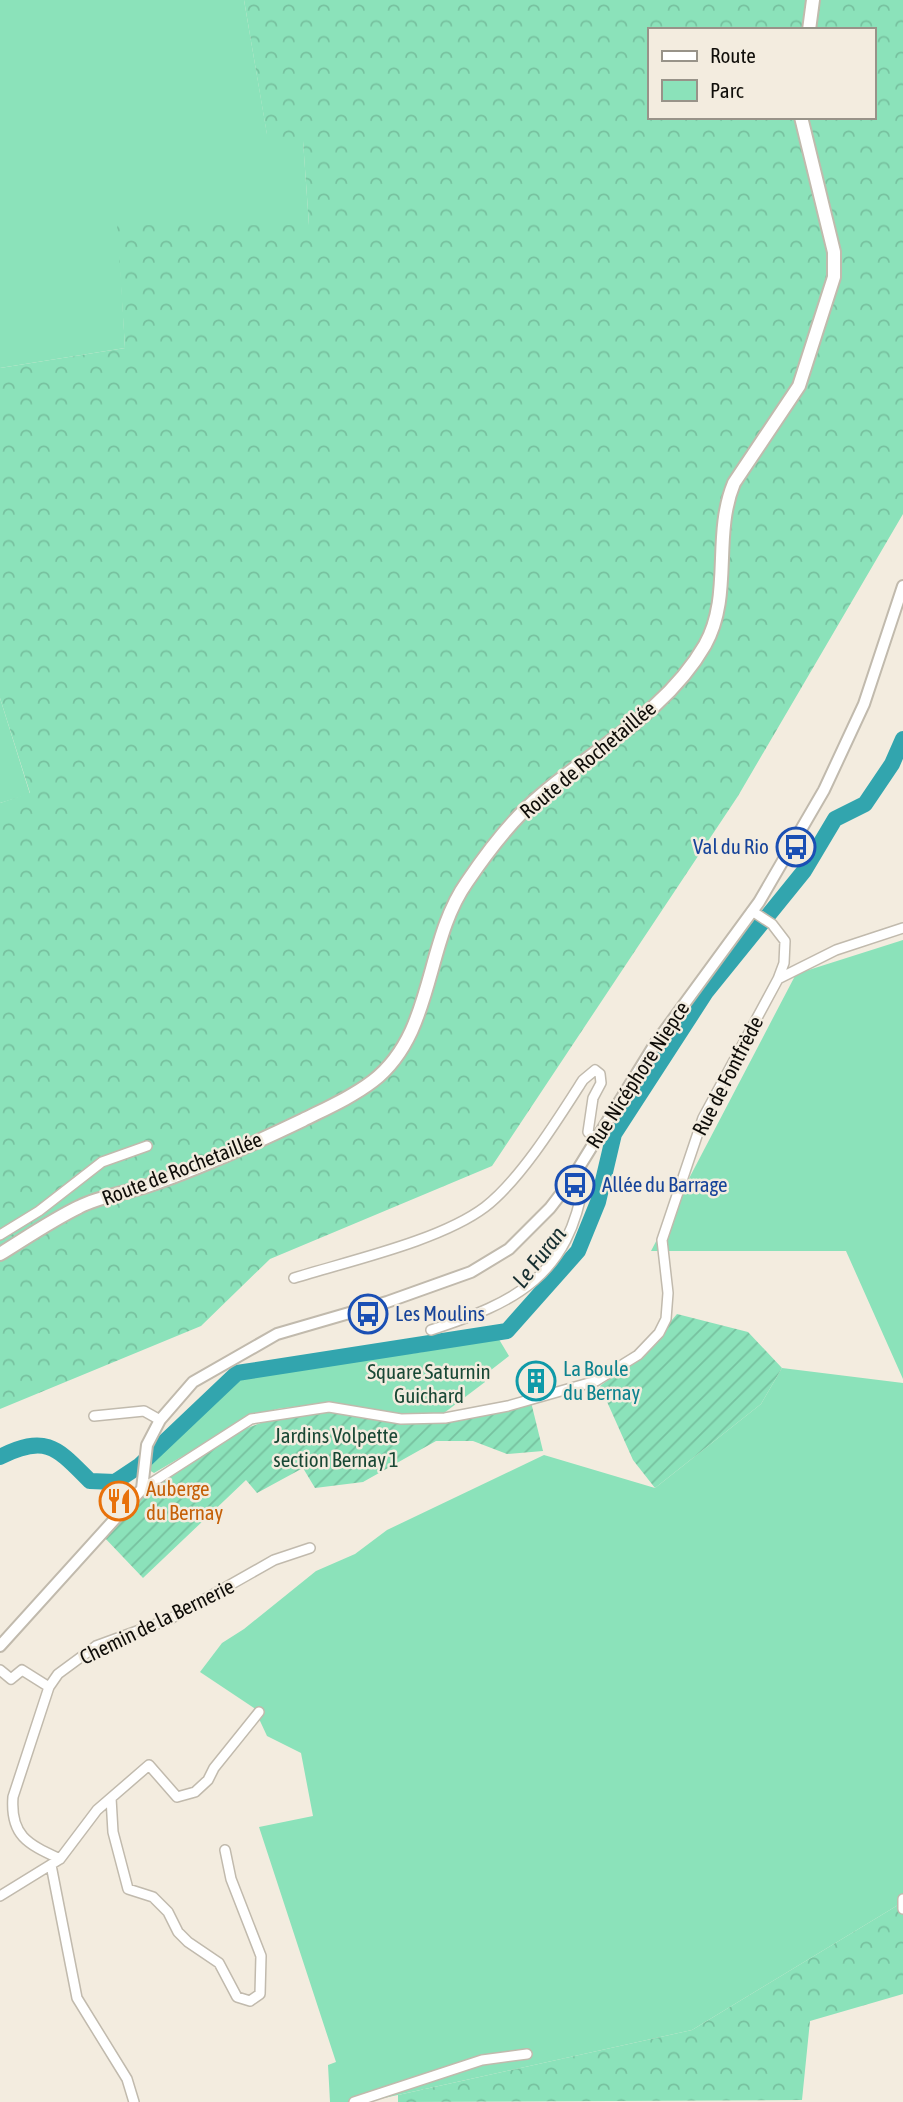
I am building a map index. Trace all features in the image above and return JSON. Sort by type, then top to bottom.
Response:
[{"type":"main road","points":[[809,28],[813,0]]},
{"type":"main road","name":"Route de Rochetaillée","points":[[0,1254],[81,1206],[149,1186],[244,1149],[348,1097],[374,1080],[397,1057],[412,1031],[443,924],[453,902],[483,859],[537,797],[633,726],[669,693],[704,646],[716,619],[721,587],[720,549],[727,500],[734,483],[799,386],[834,277],[834,252],[801,119]]},
{"type":"street","name":"Rue Nicéphore Niepce","points":[[142,1489],[144,1457],[160,1420],[193,1382],[276,1335],[435,1286],[471,1272],[494,1259],[527,1234],[550,1208],[577,1170],[662,1033],[755,912],[824,790],[854,727],[903,586]]},
{"type":"street","name":"Rue de Fontfrède","points":[[142,1489],[251,1419],[329,1407],[401,1419],[445,1418],[508,1406],[596,1381],[638,1355],[659,1333],[666,1319],[668,1293],[662,1240],[703,1118],[784,963],[785,941],[772,925],[755,912]]},
{"type":"street","points":[[778,979],[836,950],[903,928]]},
{"type":"street","points":[[294,1278],[424,1237],[485,1207],[524,1164],[583,1080],[595,1070],[600,1074],[601,1083],[593,1098],[588,1132],[595,1139]]},
{"type":"street","points":[[0,1235],[39,1211],[102,1162],[147,1146]]},
{"type":"street","points":[[431,1330],[507,1301],[545,1273],[570,1236],[580,1205],[583,1180],[577,1170]]},
{"type":"street","points":[[94,1416],[144,1411],[160,1420]]},
{"type":"street","points":[[0,1646],[142,1489]]},
{"type":"street","name":"Chemin de la Bernerie","points":[[49,1687],[58,1674],[96,1646],[170,1619],[274,1560],[310,1548]]},
{"type":"street","points":[[0,1670],[11,1679],[22,1670],[49,1687],[13,1797],[12,1814],[19,1834],[55,1862],[71,1978],[78,1998],[127,2079],[134,2102]]},
{"type":"street","points":[[0,1896],[55,1862],[78,1832],[149,1765],[168,1791],[177,1797],[195,1793],[208,1780],[214,1768],[259,1712]]},
{"type":"street","points":[[111,1798],[113,1832],[128,1889],[153,1897],[168,1912],[178,1931],[188,1942],[219,1963],[237,1997],[250,2001],[260,1994],[261,1956],[231,1879],[225,1850]]},
{"type":"street","points":[[903,1899],[903,1909]]},
{"type":"street","points":[[354,2102],[482,2060],[527,2054]]},
{"type":"green space","points":[[0,0],[244,0],[267,134],[303,140],[309,225],[118,225],[125,348],[0,368]]},
{"type":"green space","points":[[244,0],[903,0],[903,514],[738,796],[492,1166],[270,1259],[201,1326],[0,1409],[0,803],[30,793],[0,698],[0,368],[125,348],[117,225],[309,225],[303,141],[267,135]]},
{"type":"green space","points":[[0,698],[30,794],[0,803]]},
{"type":"green space","points":[[903,940],[903,1379],[846,1251],[651,1251],[796,974]]},
{"type":"green space","points":[[677,1314],[748,1332],[782,1368],[761,1404],[655,1488],[633,1460],[600,1386],[643,1354]]},
{"type":"green space","name":"Square Saturnin Guichard","points":[[497,1336],[509,1356],[482,1377],[485,1382],[440,1416],[410,1417],[323,1403],[277,1409],[248,1418],[154,1473],[149,1470],[148,1465],[242,1375],[423,1352],[457,1341]]},
{"type":"green space","points":[[782,1368],[903,1383],[903,1902],[692,2030],[366,2102],[330,2102],[328,2065],[336,2062],[259,1827],[313,1816],[301,1753],[267,1736],[254,1708],[200,1672],[222,1643],[244,1629],[316,1571],[355,1554],[387,1530],[544,1455],[655,1488],[761,1404]]},
{"type":"green space","name":"Jardins Volpette section Bernay 1","points":[[531,1402],[543,1451],[507,1454],[473,1441],[436,1441],[363,1482],[315,1488],[303,1468],[257,1493],[246,1480],[143,1578],[103,1536],[143,1493],[162,1477],[206,1448],[256,1425],[307,1412],[331,1410],[394,1422],[429,1423],[463,1419]]},
{"type":"green space","points":[[903,1902],[903,1994],[810,2021],[802,2100],[398,2102],[398,2095],[692,2030]]},
{"type":"waterway","name":"Le Furan","points":[[0,1457],[29,1446],[51,1448],[69,1460],[90,1481],[115,1482],[139,1466],[237,1373],[507,1331],[578,1251],[598,1202],[614,1134],[706,992],[804,871],[835,819],[865,804],[892,764],[903,739]]},
{"type":"place","name":"Val du Rio","points":[[796,847]]},
{"type":"place","name":"Allée du Barrage","points":[[575,1185]]},
{"type":"place","name":"Les Moulins","points":[[368,1314]]},
{"type":"place","name":"La Boule du Bernay","points":[[536,1381]]},
{"type":"place","name":"Auberge du Bernay","points":[[119,1501]]}]
